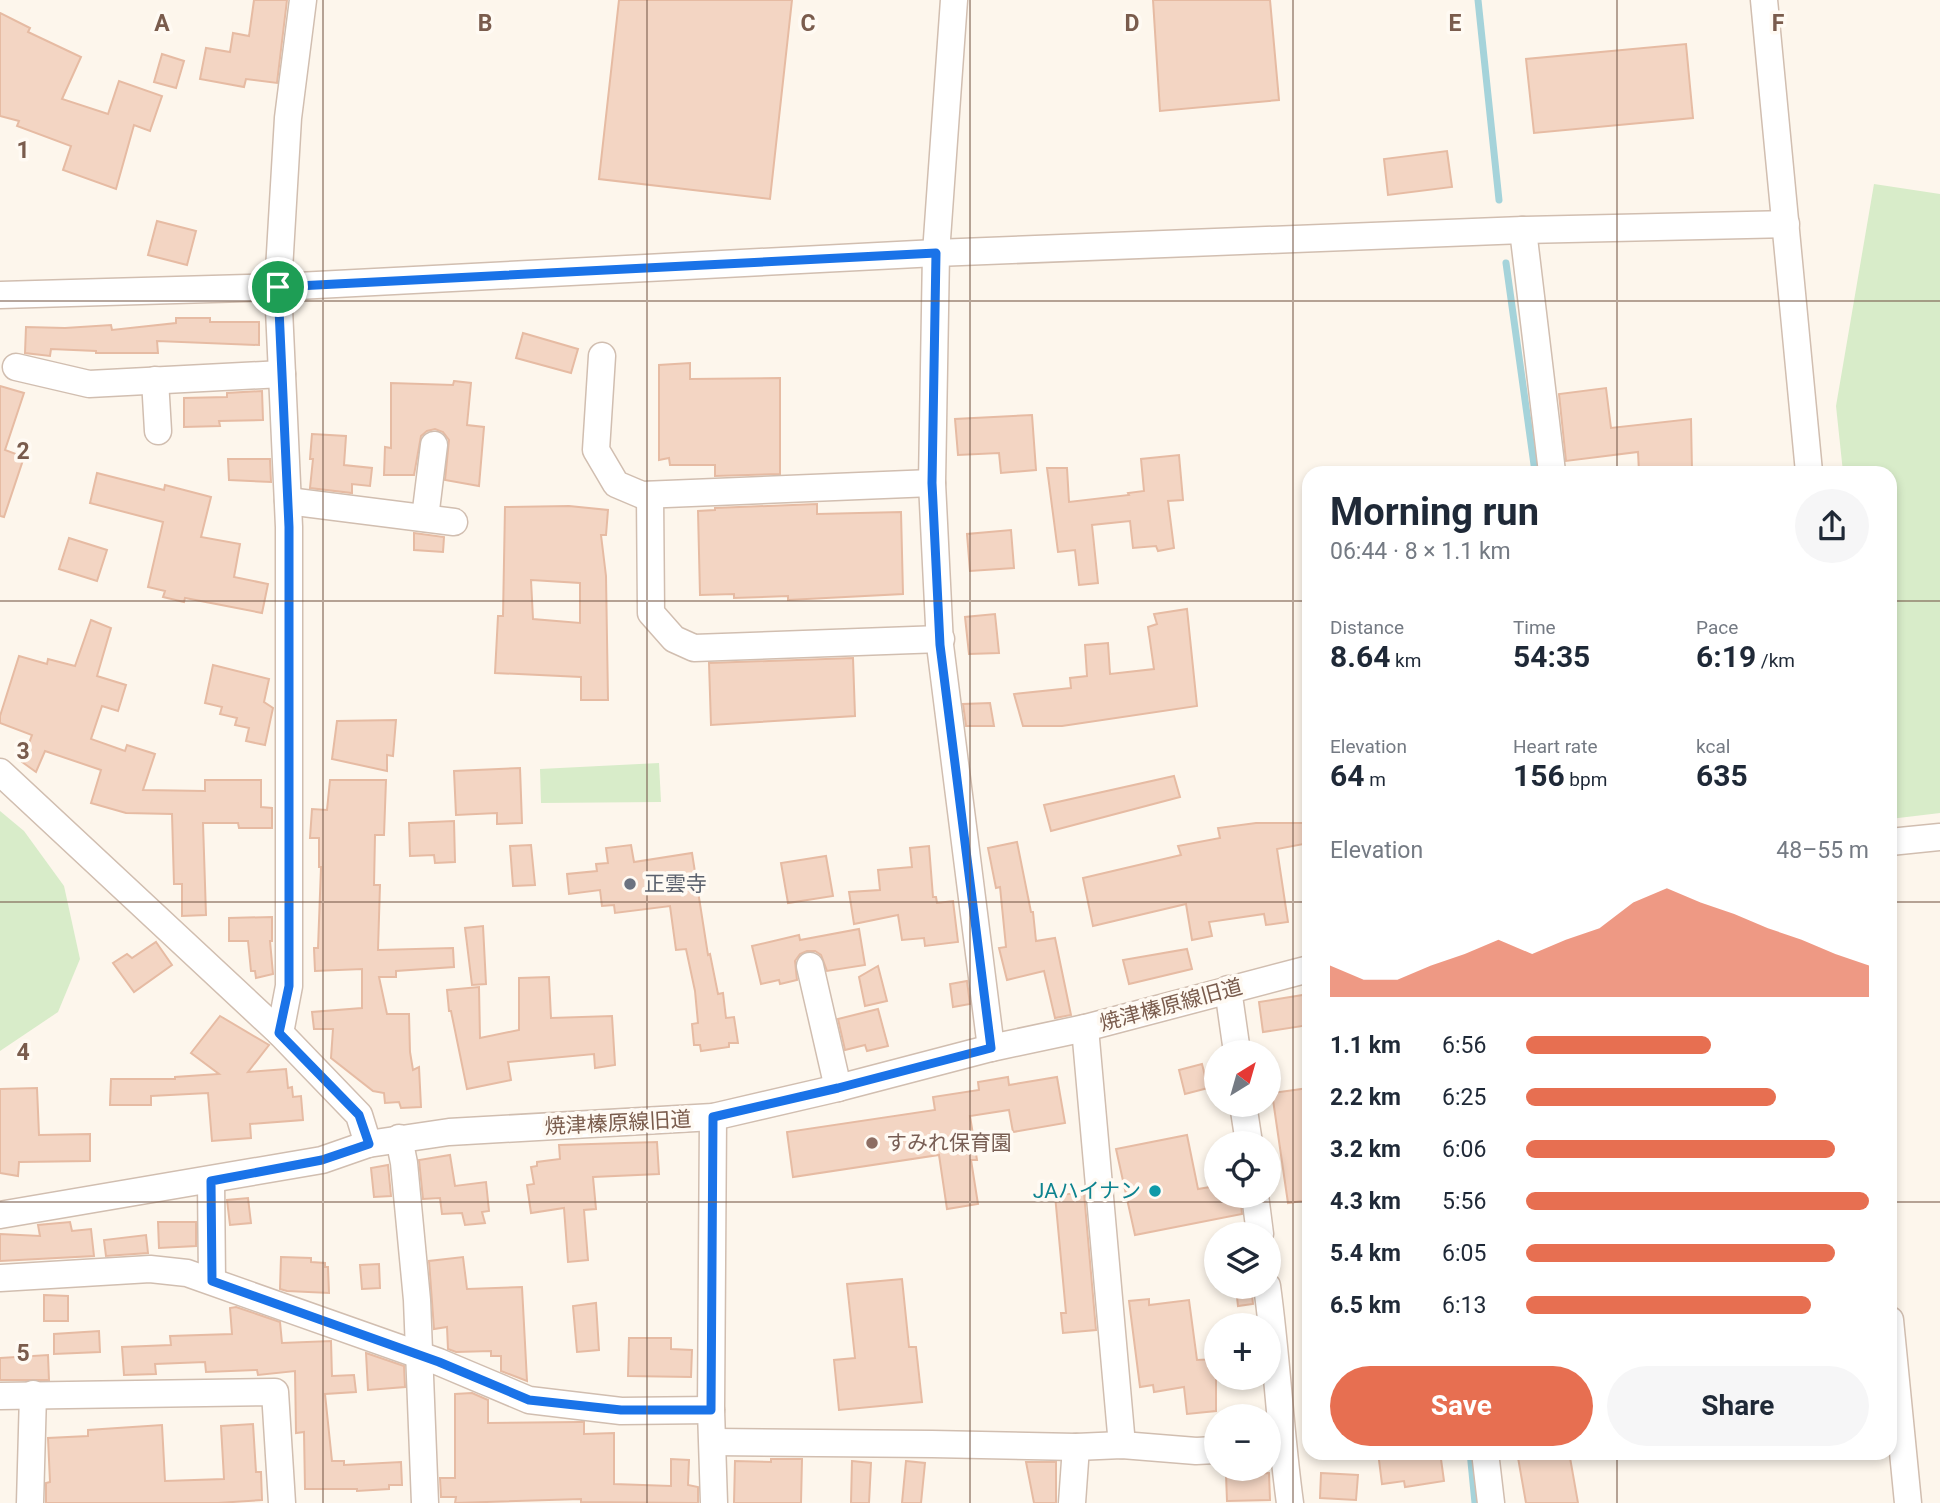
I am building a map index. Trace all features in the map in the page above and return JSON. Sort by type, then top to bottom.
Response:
[{"type":"street","points":[[279,1033],[289,986],[288,501],[278,287],[288,118],[303,0]]},
{"type":"street","points":[[954,0],[936,253],[932,483],[941,639],[991,1048]]},
{"type":"street","points":[[1764,0],[1808,466]]},
{"type":"street","points":[[0,295],[278,287],[936,253],[1523,230],[1786,224]]},
{"type":"street","points":[[1523,230],[1551,466]]},
{"type":"street","points":[[602,356],[596,450],[616,484],[642,495],[932,483]]},
{"type":"street","points":[[16,367],[89,384],[282,374]]},
{"type":"street","points":[[155,380],[158,431]]},
{"type":"street","points":[[425,518],[434,445]]},
{"type":"street","points":[[650,495],[651,613],[674,639],[694,648],[941,639]]},
{"type":"street","points":[[288,501],[454,522]]},
{"type":"street","points":[[0,772],[279,1033],[359,1115],[369,1144]]},
{"type":"street","points":[[1897,841],[1940,837]]},
{"type":"street","points":[[810,966],[838,1088]]},
{"type":"street","name":"焼津榛原線旧道","points":[[0,1215],[322,1160],[369,1144],[399,1138],[449,1132],[713,1117],[991,1048],[1085,1028],[1302,971]]},
{"type":"street","points":[[1228,989],[1235,1040]]},
{"type":"street","points":[[1085,1028],[1122,1445]]},
{"type":"street","points":[[713,1117],[711,1410],[714,1503]]},
{"type":"street","points":[[399,1138],[418,1300],[425,1503]]},
{"type":"street","points":[[211,1181],[212,1281]]},
{"type":"street","points":[[0,1278],[150,1269],[187,1273],[420,1356],[529,1400],[621,1410],[711,1410]]},
{"type":"street","points":[[1269,1299],[1276,1354],[1276,1404]]},
{"type":"street","points":[[1897,1391],[1908,1503]]},
{"type":"street","points":[[0,1396],[275,1392],[282,1503]]},
{"type":"street","points":[[30,1503],[33,1394]]},
{"type":"street","points":[[713,1442],[1076,1447],[1122,1445],[1204,1451]]},
{"type":"street","points":[[1072,1503],[1076,1447]]},
{"type":"street","points":[[1486,1460],[1491,1503]]},
{"type":"street","points":[[1281,1468],[1290,1503]]},
{"type":"green space","points":[[1874,184],[1940,194],[1940,813],[1897,818],[1897,466],[1842,466],[1836,406]]},
{"type":"green space","points":[[659,763],[661,802],[541,803],[540,769]]},
{"type":"green space","points":[[0,811],[24,831],[64,886],[80,959],[58,1012],[0,1051]]},
{"type":"building","points":[[254,0],[287,0],[277,83],[246,79],[244,87],[200,79],[206,48],[230,52],[233,33],[249,36]]},
{"type":"building","points":[[619,0],[792,0],[770,199],[599,179]]},
{"type":"building","points":[[1153,0],[1270,0],[1279,100],[1160,111]]},
{"type":"building","points":[[0,13],[30,28],[28,32],[81,57],[62,99],[108,114],[119,81],[162,96],[150,131],[134,125],[116,189],[63,170],[71,146],[17,126],[19,121],[0,116]]},
{"type":"building","points":[[1686,44],[1693,118],[1534,133],[1526,59]]},
{"type":"building","points":[[162,54],[184,61],[176,88],[154,82]]},
{"type":"building","points":[[1447,151],[1452,187],[1388,195],[1384,159]]},
{"type":"building","points":[[157,221],[196,231],[187,265],[148,255]]},
{"type":"building","points":[[176,318],[210,318],[210,322],[259,322],[259,345],[157,341],[158,353],[96,353],[51,349],[50,356],[25,353],[26,327],[111,325],[112,330],[176,323]]},
{"type":"building","points":[[523,333],[578,349],[571,373],[516,358]]},
{"type":"building","points":[[690,363],[690,379],[780,378],[780,474],[715,476],[715,465],[670,465],[669,458],[659,460],[659,365]]},
{"type":"building","points":[[454,381],[471,383],[467,425],[484,427],[479,486],[445,480],[449,440],[443,432],[435,429],[421,436],[414,475],[384,475],[385,447],[391,448],[391,383],[453,385]]},
{"type":"building","points":[[0,386],[24,393],[5,450],[24,457],[4,517],[0,516]]},
{"type":"building","points":[[1606,388],[1611,428],[1691,419],[1692,466],[1639,466],[1638,452],[1566,461],[1559,394]]},
{"type":"building","points":[[262,391],[263,420],[219,421],[220,426],[184,427],[184,398],[227,397],[227,393]]},
{"type":"building","points":[[1032,415],[1036,470],[1001,473],[999,453],[958,455],[955,419]]},
{"type":"building","points":[[312,434],[346,436],[344,465],[372,468],[370,486],[352,484],[352,493],[310,488]]},
{"type":"building","points":[[1179,455],[1183,500],[1168,501],[1174,548],[1158,551],[1156,546],[1133,548],[1130,521],[1092,525],[1098,583],[1079,585],[1075,550],[1058,552],[1047,468],[1067,468],[1069,502],[1144,491],[1141,459]]},
{"type":"building","points":[[228,459],[270,459],[271,482],[229,480]]},
{"type":"building","points":[[97,473],[164,490],[165,485],[211,497],[201,537],[240,544],[234,577],[268,584],[262,613],[185,598],[184,602],[163,597],[165,591],[148,587],[163,522],[90,503]]},
{"type":"building","points":[[817,504],[817,514],[901,512],[903,594],[788,600],[788,596],[734,598],[734,594],[700,595],[698,511]]},
{"type":"building","points":[[569,506],[608,510],[606,535],[601,535],[606,576],[608,700],[581,700],[581,677],[495,673],[498,616],[503,616],[505,507]],"holes":[[[531,580],[580,583],[580,623],[533,619]]]},
{"type":"building","points":[[1011,530],[1014,568],[970,571],[967,534]]},
{"type":"building","points":[[414,533],[444,537],[443,552],[414,550]]},
{"type":"building","points":[[69,538],[107,550],[97,581],[59,569]]},
{"type":"building","points":[[1187,609],[1197,706],[1062,726],[1023,726],[1014,694],[1071,688],[1070,678],[1087,676],[1085,645],[1108,643],[1110,674],[1154,669],[1148,627],[1157,624],[1154,614]]},
{"type":"building","points":[[995,614],[999,653],[969,654],[965,617]]},
{"type":"building","points":[[91,620],[111,628],[97,676],[126,685],[118,711],[102,706],[91,739],[125,751],[127,745],[155,754],[143,790],[205,791],[205,780],[261,780],[261,807],[272,808],[272,828],[239,828],[238,823],[203,823],[206,915],[182,916],[182,884],[174,884],[172,814],[126,813],[91,803],[101,770],[45,751],[36,772],[22,762],[32,735],[0,723],[19,656],[47,664],[48,659],[75,666]]},
{"type":"building","points":[[853,658],[855,716],[711,725],[709,663]]},
{"type":"building","points":[[213,665],[269,679],[264,702],[273,708],[265,745],[246,741],[249,728],[235,725],[237,718],[220,714],[222,707],[205,703]]},
{"type":"building","points":[[990,703],[994,726],[966,726],[963,704]]},
{"type":"building","points":[[396,720],[393,756],[387,755],[387,771],[332,759],[337,721]]},
{"type":"building","points":[[520,768],[522,823],[497,824],[497,813],[456,815],[454,771]]},
{"type":"building","points":[[1174,776],[1180,797],[1051,831],[1044,805]]},
{"type":"building","points":[[330,780],[386,780],[384,835],[375,835],[374,885],[380,885],[378,950],[453,948],[454,967],[396,971],[396,977],[379,977],[387,1014],[409,1014],[410,1052],[413,1070],[419,1067],[421,1107],[401,1108],[399,1102],[385,1103],[384,1093],[373,1091],[331,1058],[333,1029],[314,1029],[312,1012],[362,1008],[362,969],[315,971],[314,948],[318,948],[321,867],[319,838],[310,838],[312,809],[327,810]]},
{"type":"building","points":[[454,821],[455,862],[435,863],[434,855],[410,856],[409,823]]},
{"type":"building","points":[[1256,823],[1302,823],[1302,844],[1277,849],[1288,922],[1266,925],[1264,914],[1209,922],[1212,936],[1192,940],[1186,904],[1093,926],[1083,878],[1181,855],[1178,846],[1220,838],[1218,828]]},
{"type":"building","points":[[1017,842],[1033,912],[1036,941],[1055,938],[1071,1015],[1055,1018],[1044,971],[1007,980],[999,948],[1006,947],[1000,887],[996,888],[988,848]]},
{"type":"building","points":[[531,845],[535,885],[513,886],[510,846]]},
{"type":"building","points":[[631,845],[634,862],[692,853],[708,955],[710,954],[718,994],[723,993],[726,1018],[734,1017],[738,1043],[701,1051],[700,1045],[694,1045],[692,1024],[698,1023],[695,991],[686,949],[676,950],[670,906],[615,913],[614,905],[602,906],[600,890],[569,894],[567,874],[597,871],[596,864],[608,863],[606,848]]},
{"type":"building","points":[[929,846],[933,897],[936,897],[937,903],[953,901],[958,942],[925,946],[924,938],[902,940],[898,915],[854,924],[849,892],[880,890],[878,870],[912,867],[910,848]]},
{"type":"building","points":[[826,856],[833,896],[788,903],[781,863]]},
{"type":"building","points":[[272,917],[270,941],[273,974],[256,978],[255,971],[251,971],[248,941],[229,941],[229,918]]},
{"type":"building","points":[[483,926],[486,984],[472,985],[465,928]]},
{"type":"building","points":[[859,929],[865,965],[827,971],[821,955],[815,951],[807,951],[800,954],[795,961],[797,980],[761,984],[752,946],[799,935],[800,940]]},
{"type":"building","points":[[156,942],[172,965],[134,992],[113,963],[127,954],[132,958]]},
{"type":"building","points":[[1187,949],[1192,969],[1129,984],[1123,960]]},
{"type":"building","points":[[878,966],[887,1001],[865,1006],[859,977]]},
{"type":"building","points":[[549,977],[551,1018],[612,1016],[615,1065],[595,1068],[594,1054],[508,1062],[511,1080],[467,1089],[449,1011],[447,990],[479,987],[480,1038],[519,1030],[519,978]]},
{"type":"building","points":[[967,981],[970,1004],[953,1007],[950,984]]},
{"type":"building","points":[[1302,995],[1302,1026],[1263,1032],[1259,1002]]},
{"type":"building","points":[[878,1009],[888,1046],[867,1051],[865,1045],[845,1050],[838,1019]]},
{"type":"building","points":[[220,1016],[269,1045],[248,1072],[286,1069],[288,1088],[292,1087],[293,1097],[301,1096],[303,1120],[250,1124],[251,1138],[212,1141],[208,1093],[151,1096],[151,1105],[110,1105],[111,1079],[175,1079],[219,1074],[191,1053]]},
{"type":"building","points":[[1202,1064],[1204,1089],[1185,1094],[1179,1070]]},
{"type":"building","points":[[1008,1077],[1009,1085],[1057,1077],[1065,1123],[1013,1132],[1009,1110],[970,1116],[977,1160],[971,1160],[978,1204],[947,1209],[939,1155],[793,1177],[787,1132],[935,1110],[933,1097],[979,1090],[978,1082]]},
{"type":"building","points":[[37,1088],[39,1135],[90,1134],[90,1161],[19,1162],[18,1176],[0,1173],[0,1089]]},
{"type":"building","points":[[1302,1089],[1302,1201],[1288,1203],[1281,1155],[1281,1131],[1278,1131],[1275,1117],[1281,1117],[1281,1092]]},
{"type":"building","name":"JAハイナン","points":[[1187,1135],[1198,1189],[1204,1188],[1204,1208],[1241,1208],[1242,1214],[1135,1235],[1116,1149]]},
{"type":"building","points":[[657,1142],[659,1174],[593,1177],[596,1209],[584,1210],[588,1260],[568,1262],[564,1208],[531,1213],[527,1185],[534,1184],[531,1167],[537,1166],[537,1162],[560,1159],[559,1145]]},
{"type":"building","points":[[450,1155],[455,1186],[486,1182],[489,1211],[482,1212],[485,1223],[465,1225],[462,1213],[442,1214],[440,1198],[423,1199],[419,1160]]},
{"type":"building","points":[[388,1165],[391,1196],[374,1197],[371,1168]]},
{"type":"building","points":[[1084,1193],[1096,1330],[1063,1333],[1061,1313],[1066,1313],[1055,1195]]},
{"type":"building","points":[[248,1198],[251,1223],[230,1225],[227,1200]]},
{"type":"building","points":[[70,1222],[72,1231],[91,1229],[94,1256],[0,1261],[0,1234],[40,1236],[38,1225]]},
{"type":"building","points":[[158,1222],[196,1222],[196,1246],[159,1248]]},
{"type":"building","points":[[146,1235],[148,1253],[106,1256],[104,1240]]},
{"type":"building","points":[[281,1257],[311,1258],[311,1262],[325,1263],[325,1267],[328,1267],[329,1293],[280,1289]]},
{"type":"building","points":[[463,1257],[467,1289],[522,1287],[527,1381],[501,1371],[501,1356],[491,1356],[491,1351],[456,1352],[448,1349],[447,1327],[434,1329],[429,1261]]},
{"type":"building","points":[[379,1264],[380,1288],[362,1289],[360,1265]]},
{"type":"building","points":[[902,1279],[909,1347],[916,1347],[922,1402],[839,1410],[834,1360],[855,1358],[847,1284]]},
{"type":"building","points":[[44,1295],[68,1296],[68,1321],[44,1321]]},
{"type":"building","points":[[1149,1299],[1149,1305],[1189,1300],[1197,1360],[1204,1360],[1204,1390],[1216,1390],[1216,1404],[1204,1404],[1204,1412],[1187,1414],[1184,1387],[1154,1392],[1153,1385],[1140,1387],[1129,1301]]},
{"type":"building","points":[[1237,1299],[1252,1299],[1253,1304],[1238,1306]]},
{"type":"building","points":[[596,1303],[599,1350],[577,1352],[573,1306]]},
{"type":"building","points":[[236,1307],[280,1322],[282,1343],[331,1341],[332,1376],[354,1375],[356,1392],[325,1394],[332,1461],[344,1461],[344,1465],[401,1462],[402,1485],[389,1485],[389,1489],[357,1491],[305,1489],[304,1432],[296,1433],[295,1371],[258,1375],[257,1370],[206,1372],[205,1362],[155,1364],[156,1374],[124,1375],[122,1347],[171,1345],[170,1336],[232,1334],[230,1308]]},
{"type":"building","points":[[99,1331],[100,1352],[54,1354],[54,1334]]},
{"type":"building","points":[[629,1338],[671,1338],[671,1349],[692,1350],[691,1377],[628,1376]]},
{"type":"building","points":[[366,1353],[404,1366],[405,1387],[368,1390]]},
{"type":"building","points":[[48,1355],[49,1380],[0,1380],[0,1358]]},
{"type":"building","points":[[472,1393],[488,1400],[488,1423],[584,1422],[584,1434],[614,1433],[614,1484],[671,1486],[671,1459],[689,1460],[688,1485],[698,1487],[698,1503],[581,1502],[581,1499],[455,1503],[456,1497],[441,1497],[440,1478],[455,1478],[455,1394]]},
{"type":"building","points":[[253,1424],[256,1472],[261,1472],[262,1500],[218,1503],[46,1503],[46,1483],[50,1482],[48,1438],[88,1436],[88,1430],[162,1425],[165,1481],[224,1479],[221,1426]]},
{"type":"building","points":[[771,1459],[802,1459],[801,1503],[734,1503],[735,1461],[771,1462]]},
{"type":"building","points":[[1379,1460],[1441,1460],[1444,1481],[1405,1487],[1404,1481],[1382,1484]]},
{"type":"building","points":[[1518,1460],[1570,1460],[1578,1503],[1526,1503]]},
{"type":"building","points":[[852,1461],[871,1463],[869,1503],[851,1503]]},
{"type":"building","points":[[906,1461],[925,1463],[921,1503],[902,1503]]},
{"type":"building","points":[[1026,1462],[1056,1462],[1056,1503],[1034,1503]]},
{"type":"building","points":[[1321,1473],[1358,1475],[1356,1500],[1320,1498]]},
{"type":"building","points":[[1226,1481],[1269,1481],[1270,1500],[1227,1501]]},
{"type":"waterway","points":[[1478,0],[1499,200]]},
{"type":"waterway","points":[[1506,263],[1534,466]]},
{"type":"waterway","points":[[1471,1460],[1475,1503]]},
{"type":"place","name":"正雲寺","points":[[630,884]]},
{"type":"place","name":"すみれ保育園","points":[[872,1143]]},
{"type":"place","name":"JAハイナン","points":[[1155,1191]]},
{"type":"route","points":[[936,253],[932,483],[940,645],[991,1048],[713,1117],[711,1410],[621,1410],[529,1400],[439,1362],[212,1281],[211,1181],[322,1160],[369,1144],[359,1115],[279,1033],[289,986],[289,527],[278,287],[936,253]]}]
